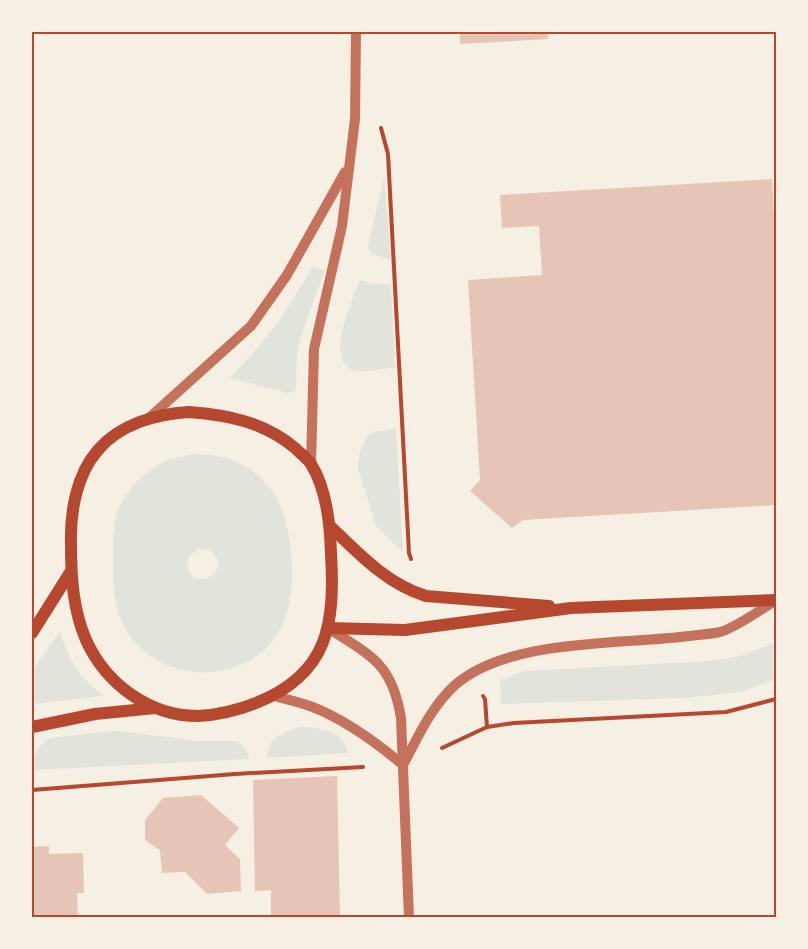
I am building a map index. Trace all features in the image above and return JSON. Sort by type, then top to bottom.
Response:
[{"type":"main road","points":[[189,412],[242,419],[263,427],[282,437],[311,464],[330,526],[333,599],[323,644],[312,665],[274,696],[231,711],[206,715],[177,714],[156,708],[137,699],[117,684],[86,640],[77,611],[71,572],[70,534],[73,505],[89,461],[99,448],[131,425],[166,413],[189,412]]},
{"type":"main road","points":[[330,526],[388,578],[409,591],[426,596],[571,608]]},
{"type":"main road","points":[[32,633],[71,572]]},
{"type":"main road","points":[[328,628],[405,630],[571,608],[777,600]]},
{"type":"main road","points":[[32,727],[95,714],[156,708]]},
{"type":"street","points":[[311,464],[314,349],[342,226],[355,118],[356,32]]},
{"type":"street","points":[[149,418],[251,326],[287,275],[348,166]]},
{"type":"street","points":[[403,765],[433,711],[456,684],[512,655],[588,644],[654,640],[722,632],[777,600]]},
{"type":"street","points":[[328,628],[369,655],[385,670],[399,703],[409,918]]},
{"type":"street","points":[[274,696],[312,706],[379,744],[403,765]]},
{"type":"path","points":[[376,118],[388,154],[409,553],[426,596]]},
{"type":"path","points":[[470,675],[485,699],[487,728]]},
{"type":"shaded area","points":[[384,177],[391,261],[371,253],[368,246]]},
{"type":"shaded area","points":[[313,266],[325,271],[297,352],[295,391],[287,393],[230,378],[252,355],[282,317]]},
{"type":"shaded area","points":[[360,280],[374,284],[391,284],[395,367],[357,371],[345,363],[341,353],[343,328]]},
{"type":"shaded area","points":[[396,429],[403,552],[376,526],[358,468],[360,451],[368,435]]},
{"type":"shaded area","points":[[193,454],[234,461],[250,469],[263,480],[274,494],[282,511],[291,551],[290,597],[282,625],[275,638],[252,659],[235,667],[218,671],[182,670],[149,655],[125,628],[119,614],[114,590],[114,529],[123,500],[147,472],[163,462]],"holes":[[[200,548],[212,551],[219,562],[216,572],[206,580],[193,577],[187,567],[189,556]]]},
{"type":"shaded area","points":[[60,632],[76,668],[104,696],[32,704],[32,671]]},
{"type":"shaded area","points":[[776,643],[776,679],[740,692],[687,698],[501,704],[500,680],[524,671],[710,661],[736,657]]},
{"type":"shaded area","points":[[300,727],[322,729],[336,735],[346,746],[348,753],[267,758],[270,745],[277,737]]},
{"type":"shaded area","points":[[112,731],[198,741],[237,741],[246,749],[249,759],[34,770],[33,760],[36,752],[50,738]]},
{"type":"building","points":[[460,32],[548,32],[548,39],[460,44]]},
{"type":"building","points":[[772,179],[776,248],[776,505],[523,520],[512,528],[470,491],[480,480],[468,280],[542,275],[539,226],[502,228],[500,195]]},
{"type":"building","points":[[337,776],[340,917],[271,918],[271,890],[255,891],[253,780]]},
{"type":"building","points":[[201,795],[239,828],[225,845],[240,859],[241,891],[207,894],[185,872],[162,873],[160,850],[145,840],[145,820],[163,798]]},
{"type":"building","points":[[49,846],[49,854],[83,853],[84,893],[77,893],[78,918],[32,918],[32,847]]}]
